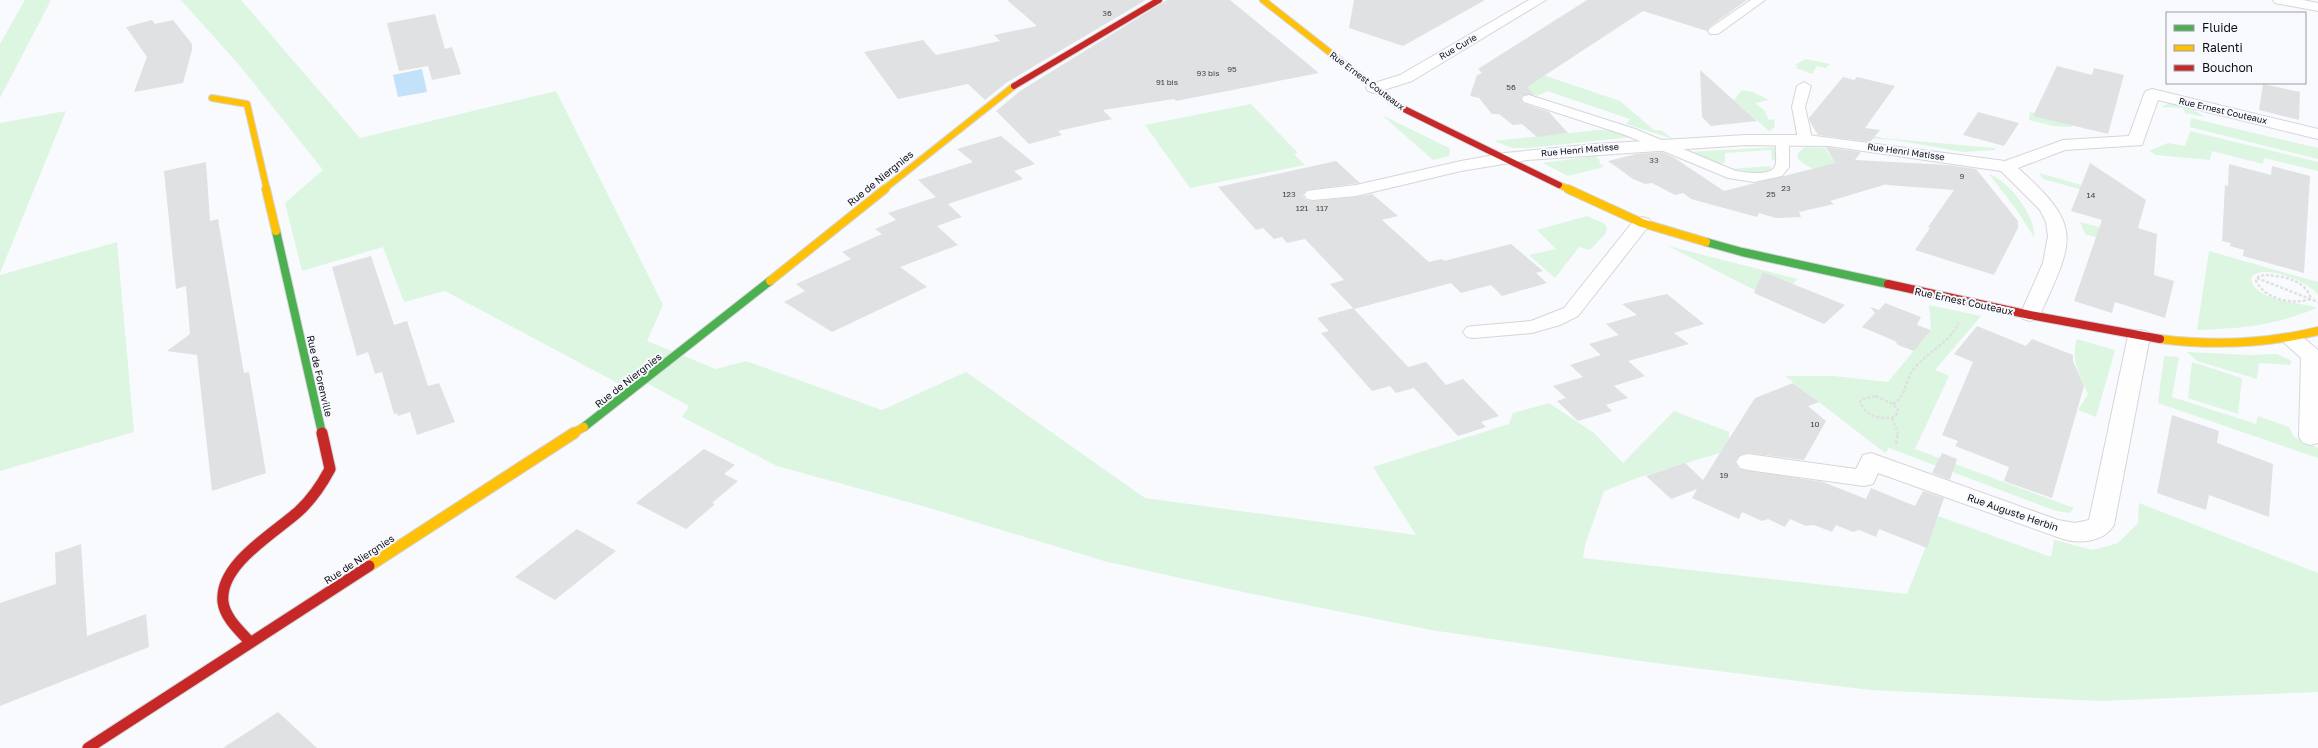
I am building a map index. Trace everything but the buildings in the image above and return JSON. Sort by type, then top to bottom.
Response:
[{"type":"street","name":"Rue de Niergnies","points":[[88,748],[593,421],[1003,94],[1159,0]]},
{"type":"street","name":"Rue Ernest Couteaux","points":[[1263,0],[1398,106],[1502,158],[1642,224],[1742,252],[2030,315],[2139,336],[2181,342],[2238,345],[2309,335],[2312,356],[2311,437]]},
{"type":"street","name":"Rue Curie","points":[[1374,88],[1406,78],[1539,0]]},
{"type":"street","points":[[2280,0],[2318,8]]},
{"type":"street","name":"Rue Ernest Couteaux","points":[[2136,141],[2152,94],[2318,134]]},
{"type":"street","name":"Rue de Forenville","points":[[212,98],[247,104],[330,469],[318,489],[304,505],[244,559],[231,572],[225,583],[224,604],[240,630],[250,642]]},
{"type":"street","name":"Rue Henri Matisse","points":[[1502,158],[1603,147],[1805,139],[2006,166],[2063,145],[2136,141]]},
{"type":"street","points":[[1313,195],[1346,194],[1502,158]]},
{"type":"street","points":[[2006,166],[2041,199],[2050,210],[2058,235],[2058,247],[2052,266],[2030,315]]},
{"type":"street","points":[[1474,332],[1532,327],[1553,321],[1571,312],[1642,224]]},
{"type":"street","name":"Rue Auguste Herbin","points":[[1748,462],[1864,478],[1871,461],[2049,526],[2073,533],[2090,532],[2101,525],[2139,336]]},
{"type":"lane","points":[[1714,31],[1759,0]]},
{"type":"lane","points":[[1804,86],[1798,100],[1798,109],[1805,139]]},
{"type":"lane","name":"Rue Henri Matisse","points":[[1529,99],[1630,132],[1658,146]]},
{"type":"lane","points":[[1658,146],[1733,175],[1754,178],[1777,173],[1782,167],[1782,145],[1786,140]]},
{"type":"path","points":[[2257,278],[2271,275],[2293,280],[2309,291],[2311,299]]},
{"type":"path","points":[[2257,278],[2256,281],[2259,286],[2274,296],[2299,302],[2311,299]]},
{"type":"path","points":[[2257,278],[2318,302]]},
{"type":"path","points":[[1893,404],[1899,401],[1906,392],[1911,373],[1948,340],[1959,320]]},
{"type":"path","points":[[1876,396],[1893,404],[1898,414],[1887,418],[1868,413],[1860,402],[1865,397],[1876,396]]},
{"type":"green space","points":[[25,0],[51,0],[0,98],[0,44]]},
{"type":"green space","points":[[181,0],[241,0],[360,138],[556,91],[663,305],[647,341],[716,369],[746,361],[882,410],[966,372],[1145,498],[1416,535],[1373,467],[1509,424],[1513,413],[1549,403],[1594,433],[1623,463],[1674,411],[1729,432],[1729,438],[1746,445],[1637,478],[1604,491],[1585,545],[1583,558],[1907,594],[1938,516],[2051,557],[2054,540],[2093,550],[2118,543],[2138,523],[2139,503],[2318,573],[2318,692],[2100,701],[1870,690],[1647,662],[1431,630],[1248,593],[1104,561],[926,507],[777,466],[682,417],[689,406],[632,375],[623,386],[445,291],[404,302],[383,247],[302,271],[285,203],[323,170],[240,66]]},
{"type":"green space","points":[[1806,59],[1830,64],[1826,68],[1817,66],[1812,74],[1796,68],[1798,66],[1795,65]]},
{"type":"green space","points":[[1537,73],[1620,101],[1654,130],[1661,130],[1673,139],[1626,124],[1630,119],[1547,91],[1537,96],[1506,84]]},
{"type":"green space","points":[[1742,90],[1753,92],[1769,100],[1755,103],[1764,110],[1769,120],[1774,119],[1775,127],[1769,131],[1734,100]]},
{"type":"green space","points":[[2170,103],[2187,106],[2205,117],[2185,113],[2183,108],[2161,107]]},
{"type":"green space","points":[[1251,104],[1298,153],[1294,154],[1305,165],[1190,188],[1145,125]]},
{"type":"green space","points":[[66,111],[0,273],[0,123]]},
{"type":"green space","points":[[2030,112],[2075,123],[2071,127],[2053,126],[2029,120]]},
{"type":"green space","points":[[1382,115],[1449,148],[1449,156],[1433,160]]},
{"type":"green space","points":[[2191,118],[2318,148],[2318,159],[2190,127]]},
{"type":"green space","points":[[1826,122],[1882,138],[1995,148],[1996,150],[1963,152],[1895,140],[1849,137]]},
{"type":"green space","points":[[1598,130],[1618,131],[1633,137],[1528,148],[1512,148],[1494,141]]},
{"type":"green space","points":[[2190,131],[2318,162],[2318,171],[2264,158],[2263,164],[2212,151],[2210,160],[2156,155],[2149,151],[2168,143],[2185,146]]},
{"type":"green space","points":[[1777,147],[1777,158],[1772,161],[1771,150],[1725,153],[1725,163],[1717,164],[1688,152]]},
{"type":"green space","points":[[1805,147],[1825,148],[1841,172],[1811,168],[1801,162],[1797,157],[1798,153]]},
{"type":"green space","points":[[1595,156],[1600,160],[1599,163],[1604,167],[1568,176],[1543,163]]},
{"type":"green space","points":[[1771,166],[1770,170],[1758,174],[1730,169]]},
{"type":"green space","points":[[2039,173],[2092,188],[2090,192],[2043,179]]},
{"type":"green space","points":[[1989,174],[2005,184],[2020,200],[2031,219],[2034,237],[2016,209]]},
{"type":"green space","points":[[1587,216],[1605,224],[1607,228],[1606,233],[1590,250],[1579,247],[1555,278],[1529,255],[1556,249],[1537,230]]},
{"type":"green space","points":[[2080,222],[2110,230],[2108,241],[2085,234]]},
{"type":"green space","points":[[117,242],[134,432],[0,471],[0,275]]},
{"type":"green space","points":[[1668,246],[1798,279],[1776,301]]},
{"type":"green space","points":[[2209,251],[2318,282],[2318,295],[2313,290],[2296,280],[2275,273],[2265,272],[2257,274],[2251,278],[2254,286],[2260,292],[2280,300],[2317,308],[2286,319],[2258,325],[2197,330]]},
{"type":"green space","points":[[1929,305],[1981,316],[1935,370],[1949,376],[1915,449],[2074,508],[2070,513],[2056,511],[1889,448],[1885,453],[1785,376],[1834,376],[1888,382],[1931,330]]},
{"type":"green space","points":[[2077,339],[2115,350],[2096,417],[2078,410],[2088,394],[2079,374],[2075,360],[2075,346]]},
{"type":"green space","points":[[2187,352],[2248,355],[2277,354],[2292,361],[2290,365],[2259,363],[2257,379],[2197,361]]},
{"type":"green space","points":[[2164,356],[2179,357],[2172,397],[2256,424],[2258,416],[2289,427],[2294,437],[2318,448],[2318,458],[2158,403]]},
{"type":"green space","points":[[2192,362],[2242,378],[2238,414],[2188,398]]},
{"type":"water","points":[[422,69],[427,92],[398,97],[393,75]]},
{"type":"traffic: fast","points":[[276,231],[322,433]]},
{"type":"traffic: fast","points":[[1706,242],[1742,252],[1888,284]]},
{"type":"traffic: fast","points":[[584,427],[770,281]]},
{"type":"traffic: slow","points":[[1263,0],[1388,98]]},
{"type":"traffic: slow","points":[[770,281],[1014,86]]},
{"type":"traffic: slow","points":[[212,98],[247,104],[276,231]]},
{"type":"traffic: slow","points":[[1559,185],[1642,223],[1706,242]]},
{"type":"traffic: slow","points":[[2160,339],[2180,342],[2240,344],[2279,340],[2318,331]]},
{"type":"traffic: slow","points":[[369,566],[584,427]]},
{"type":"traffic: jam","points":[[1014,86],[1159,0]]},
{"type":"traffic: jam","points":[[1388,98],[1398,106],[1559,185]]},
{"type":"traffic: jam","points":[[1888,284],[2030,315],[2160,339]]},
{"type":"traffic: jam","points":[[250,642],[230,618],[224,607],[224,588],[230,575],[250,551],[299,511],[324,480],[330,469],[322,433]]},
{"type":"traffic: jam","points":[[88,748],[369,566]]}]
